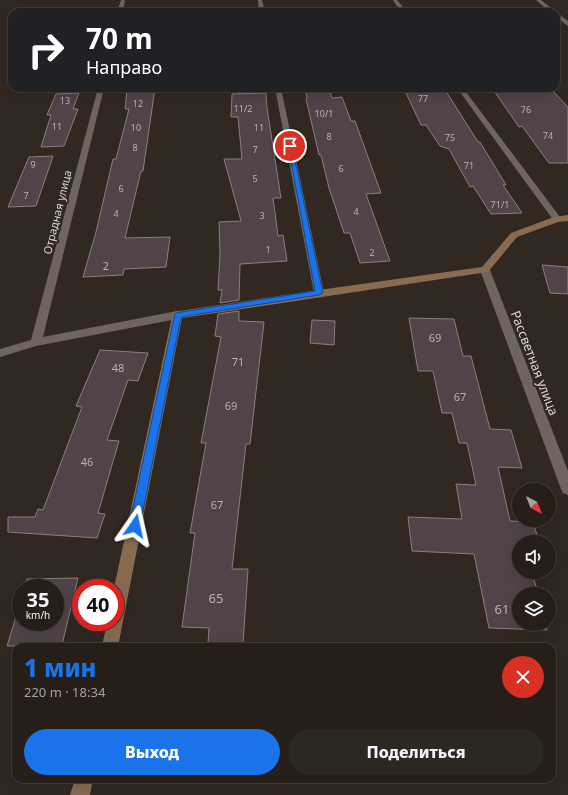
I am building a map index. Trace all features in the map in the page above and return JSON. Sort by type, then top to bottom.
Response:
[{"type":"street","points":[[538,0],[548,8]]},
{"type":"street","points":[[560,17],[568,24]]},
{"type":"street","name":"Отрадная улица","points":[[36,342],[99,92]]},
{"type":"street","points":[[279,92],[319,293]]},
{"type":"street","points":[[463,92],[557,219]]},
{"type":"street","points":[[0,353],[36,342],[177,315],[319,293],[485,270],[514,235],[557,219],[568,218]]},
{"type":"street","name":"Рассветная улица","points":[[485,270],[568,489]]},
{"type":"street","points":[[111,643],[177,315]]},
{"type":"street","points":[[80,795],[83,783]]},
{"type":"building","points":[[127,92],[154,92],[143,171],[141,171],[125,238],[170,237],[166,267],[124,269],[123,275],[83,277],[96,232],[113,159],[116,159],[129,109],[125,109]]},
{"type":"building","points":[[306,92],[330,92],[332,98],[342,97],[351,121],[355,121],[381,193],[366,194],[390,261],[360,263],[350,233],[344,233],[329,188],[321,155],[319,155]]},
{"type":"building","points":[[405,92],[447,92],[478,142],[480,142],[506,185],[503,185],[522,213],[491,214],[473,186],[470,187],[449,149],[440,146],[426,125],[421,125]]},
{"type":"building","points":[[495,92],[554,92],[568,107],[568,163],[549,163],[522,126],[519,127]]},
{"type":"building","points":[[79,93],[73,109],[78,109],[64,146],[41,147],[51,115],[47,115],[56,94]]},
{"type":"building","points":[[266,93],[281,198],[273,198],[278,236],[283,235],[287,261],[240,264],[239,300],[220,303],[222,290],[218,290],[220,254],[219,222],[241,221],[224,159],[242,159],[238,117],[231,117],[232,94]]},
{"type":"building","points":[[53,156],[36,206],[8,207],[29,157]]},
{"type":"building","points":[[542,265],[568,267],[568,294],[550,293]]},
{"type":"building","points":[[239,311],[239,321],[264,322],[250,444],[246,444],[232,569],[248,569],[243,643],[208,643],[209,628],[182,627],[195,533],[190,533],[206,443],[201,443],[221,337],[215,336],[218,314]]},
{"type":"building","points":[[409,318],[454,319],[463,356],[471,356],[490,429],[511,430],[522,468],[498,467],[510,521],[512,521],[512,527],[534,527],[537,535],[512,535],[512,579],[534,579],[536,587],[512,587],[512,629],[489,628],[474,554],[412,551],[408,517],[462,519],[456,484],[476,485],[467,443],[459,443],[452,413],[442,413],[433,371],[418,371]]},
{"type":"building","points":[[312,320],[335,321],[334,345],[310,343]]},
{"type":"building","points":[[100,350],[148,353],[138,381],[128,380],[107,440],[119,441],[98,513],[105,514],[97,538],[8,532],[8,517],[35,517],[38,509],[43,510],[82,407],[76,406]]},
{"type":"building","points":[[78,578],[72,579],[72,603],[62,643],[12,643],[12,646],[7,646],[12,630],[12,631],[64,631],[64,579],[27,579]]},
{"type":"route","points":[[135,526],[177,315],[319,293],[290,146]]}]
